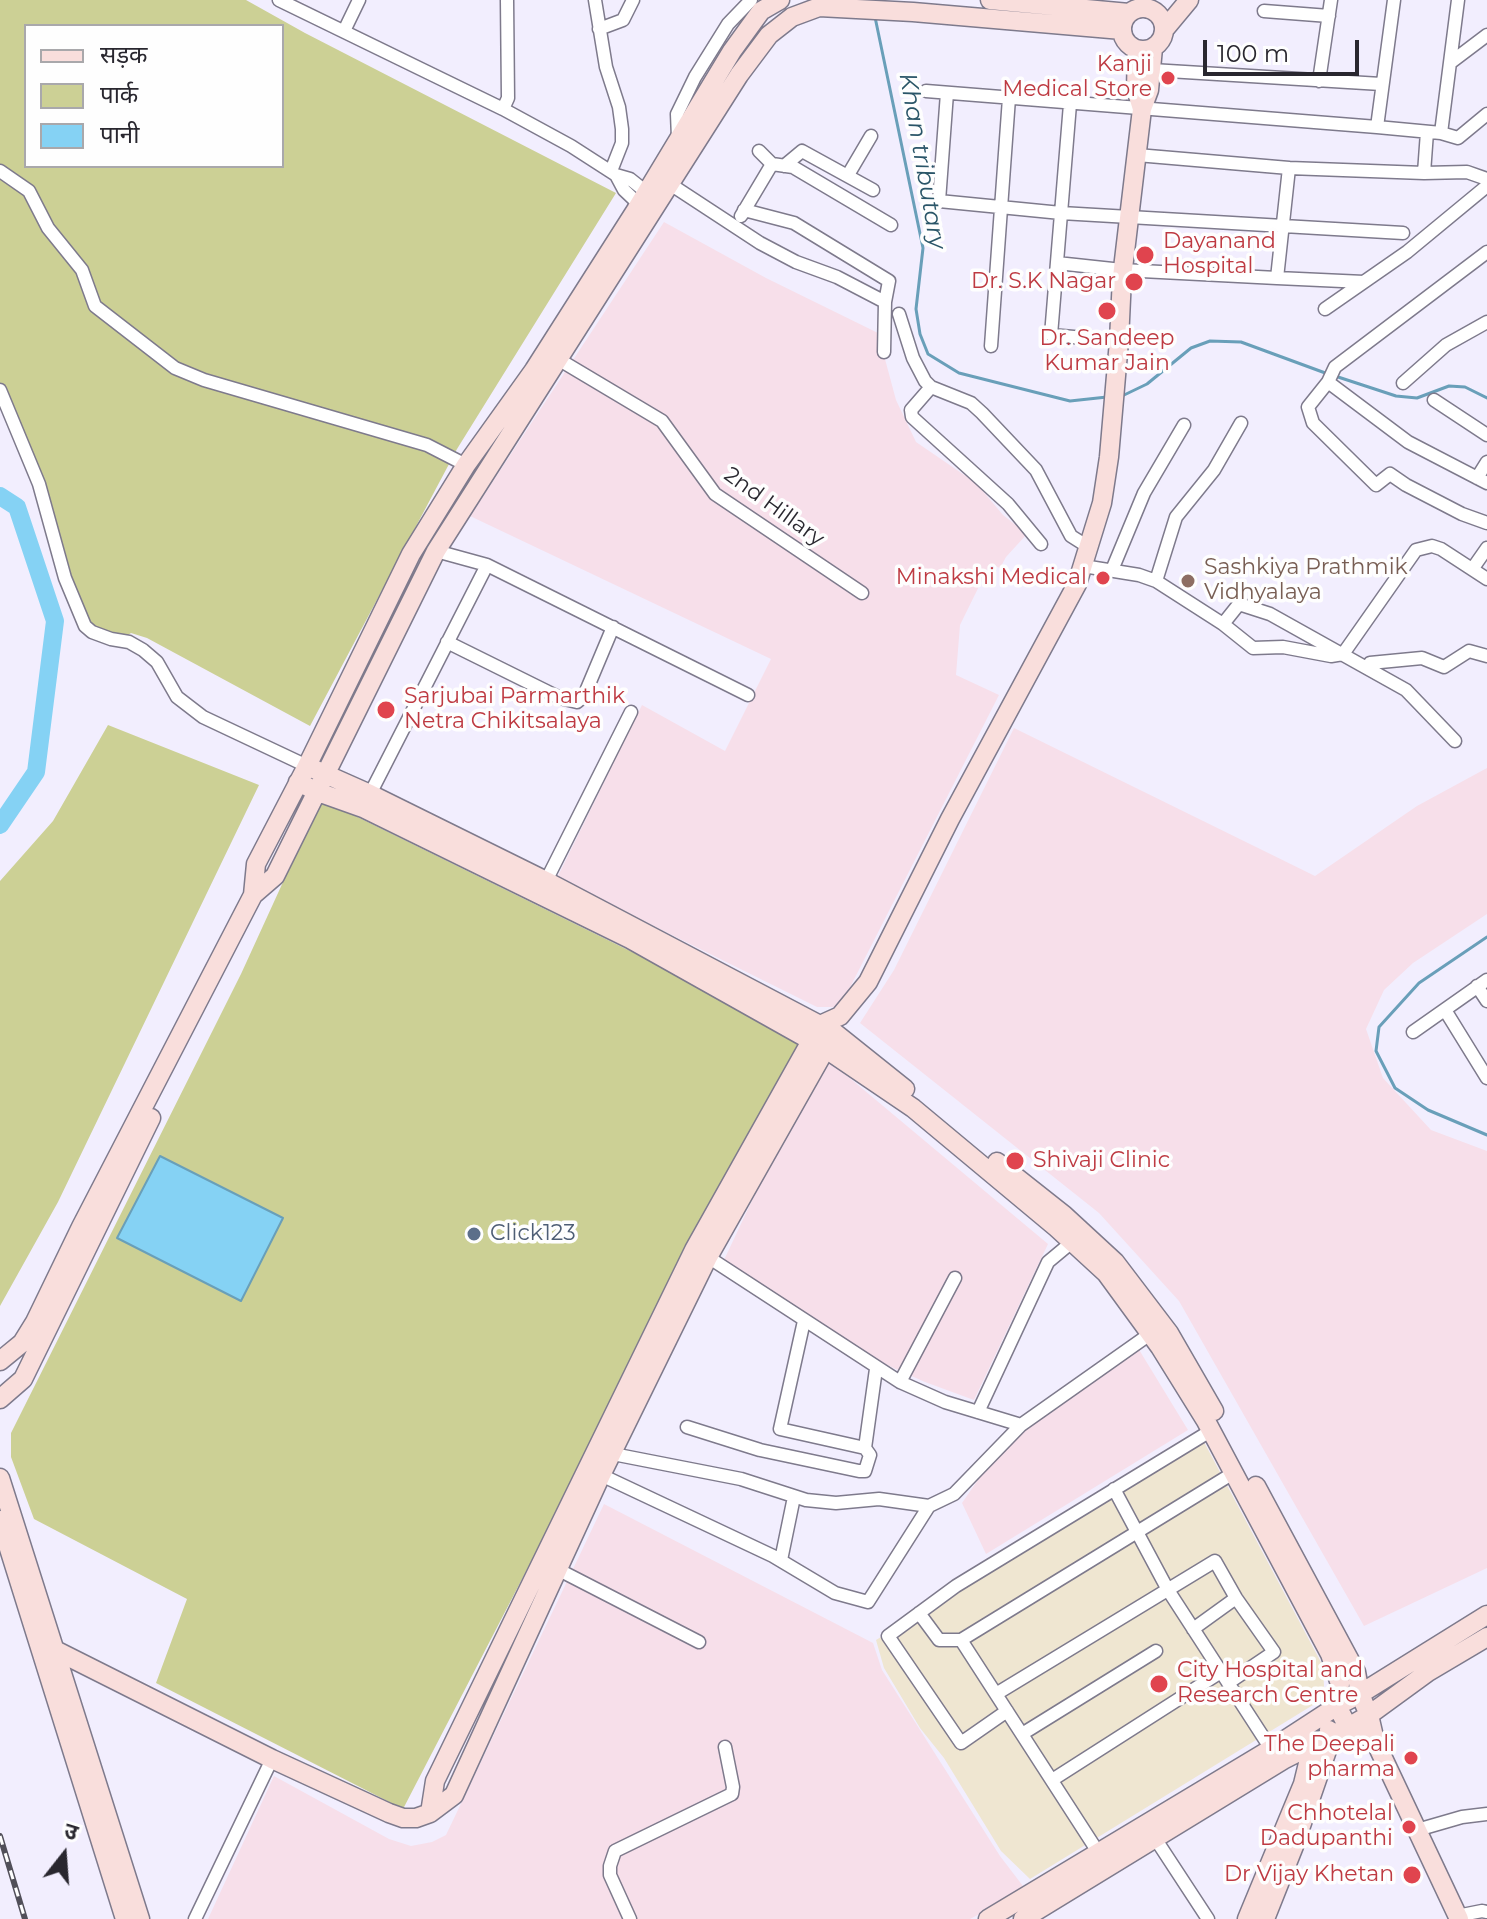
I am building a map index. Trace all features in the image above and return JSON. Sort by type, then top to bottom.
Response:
[{"type":"street","points":[[279,0],[503,109],[614,173],[624,190],[649,204]]},
{"type":"street","points":[[344,31],[359,0]]},
{"type":"street","points":[[503,109],[508,98],[507,0]]},
{"type":"street","points":[[595,0],[606,67],[619,107],[622,129],[622,143],[614,173]]},
{"type":"street","points":[[599,29],[623,20],[633,0]]},
{"type":"street","points":[[678,141],[677,114],[695,77],[728,24],[751,0]]},
{"type":"street","points":[[0,1399],[23,1379],[61,1297],[318,792],[436,551],[558,359],[649,204],[678,141],[732,51],[761,11],[780,0]]},
{"type":"street","points":[[990,0],[1033,9]]},
{"type":"street","points":[[1125,14],[1126,43],[1145,49],[1159,44],[1164,30],[1189,0]]},
{"type":"street","points":[[1319,81],[1331,0]]},
{"type":"street","points":[[1377,127],[1394,0]]},
{"type":"street","points":[[1424,173],[1450,63],[1458,0]]},
{"type":"street","points":[[253,895],[256,864],[411,554],[466,465],[649,204],[670,184],[739,75],[769,35],[792,17],[819,7],[913,12],[1033,9],[1125,14],[1159,6],[1164,30]]},
{"type":"street","points":[[1264,11],[1329,16]]},
{"type":"street","points":[[1450,63],[1487,35]]},
{"type":"street","points":[[430,1813],[435,1781],[694,1250],[826,1033],[868,982],[879,963],[950,819],[1077,584],[1102,503],[1116,383],[1122,270],[1142,109],[1152,70],[1145,49]]},
{"type":"street","points":[[1142,109],[1136,89],[1145,49]]},
{"type":"street","points":[[1152,70],[1381,84]]},
{"type":"street","points":[[926,91],[1377,127],[1458,138],[1487,114]]},
{"type":"street","points":[[947,93],[939,201],[1061,213],[1403,233]]},
{"type":"street","points":[[991,346],[1009,98]]},
{"type":"street","points":[[1070,104],[1051,335],[1119,341]]},
{"type":"street","points":[[848,175],[871,136]]},
{"type":"street","points":[[759,151],[778,165],[793,167],[891,225]]},
{"type":"street","points":[[735,225],[778,165],[802,151],[873,190]]},
{"type":"street","points":[[1137,155],[1289,168],[1467,172],[1487,179]]},
{"type":"street","points":[[1277,278],[1289,168]]},
{"type":"street","points":[[0,171],[29,191],[48,228],[82,270],[95,306],[175,368],[204,380],[427,445],[466,465]]},
{"type":"street","points":[[670,184],[760,243],[885,302]]},
{"type":"street","points":[[1325,309],[1407,252],[1487,186]]},
{"type":"street","points":[[744,210],[794,223],[889,281],[885,302],[884,352]]},
{"type":"street","points":[[1487,252],[1330,377],[1308,407],[1313,423],[1376,485],[1390,474],[1462,514],[1487,523]]},
{"type":"street","points":[[1057,263],[1122,270],[1364,282]]},
{"type":"street","points":[[899,314],[920,374],[931,387],[971,403],[982,413],[1036,470],[1071,536],[1090,548]]},
{"type":"street","points":[[1403,383],[1446,345],[1487,322]]},
{"type":"street","name":"2nd Hillary","points":[[558,359],[662,421],[715,494],[862,593]]},
{"type":"street","points":[[1330,377],[1408,442],[1482,480],[1487,462]]},
{"type":"street","points":[[931,387],[911,410],[912,417],[1008,504],[1041,544]]},
{"type":"street","points":[[1,395],[39,484],[65,578],[85,626],[92,632],[129,642],[143,650],[157,662],[177,697],[203,717],[303,774],[318,792],[367,801],[546,881],[826,1033],[1064,1215],[1115,1262],[1150,1334],[1212,1430],[1235,1472],[1330,1654],[1340,1684],[1321,1717],[1303,1784],[1247,1919]]},
{"type":"street","points":[[1434,400],[1487,435]]},
{"type":"street","points":[[1156,581],[1176,517],[1214,470],[1241,423]]},
{"type":"street","points":[[1112,570],[1144,493],[1184,425]]},
{"type":"street","points":[[1083,566],[1139,575],[1156,581],[1223,624],[1253,648],[1283,647],[1331,656],[1343,654],[1416,550],[1432,546],[1487,579]]},
{"type":"street","points":[[1473,568],[1487,548]]},
{"type":"street","points":[[436,551],[487,565],[748,695]]},
{"type":"street","points":[[367,801],[487,565]]},
{"type":"street","points":[[1223,624],[1239,604],[1270,614],[1406,690],[1455,741]]},
{"type":"street","points":[[447,642],[560,698],[577,702],[584,696],[613,627]]},
{"type":"street","points":[[1368,667],[1370,663],[1422,658],[1444,667],[1469,651],[1482,655]]},
{"type":"street","points":[[546,881],[631,712]]},
{"type":"street","points":[[303,774],[326,774],[367,801],[630,939],[826,1033],[1072,1242],[1133,1298],[1169,1333],[1356,1672],[1375,1741],[1458,1917],[1487,1912]]},
{"type":"street","points":[[0,1361],[22,1343],[35,1322],[253,895],[275,876]]},
{"type":"street","points":[[1413,1032],[1482,983],[1487,1001]]},
{"type":"street","points":[[1445,1010],[1487,1078]]},
{"type":"street","points":[[48,1648],[389,1813],[416,1818],[430,1813],[454,1795],[601,1475],[708,1257],[826,1033]]},
{"type":"street","points":[[978,1412],[1048,1262],[1072,1242]]},
{"type":"street","points":[[708,1257],[900,1382],[945,1402],[1021,1425]]},
{"type":"street","points":[[900,1382],[955,1278]]},
{"type":"street","points":[[687,1427],[760,1450],[863,1472],[870,1453],[865,1448],[780,1429],[804,1321]]},
{"type":"street","points":[[601,1475],[781,1560],[835,1593],[868,1602],[929,1506],[954,1494],[1021,1425],[1150,1334]]},
{"type":"street","points":[[865,1448],[876,1369]]},
{"type":"street","points":[[1007,1711],[961,1743],[888,1636],[956,1586],[1212,1430]]},
{"type":"street","points":[[613,1454],[741,1479],[794,1497],[836,1503],[879,1499],[929,1506]]},
{"type":"street","points":[[919,1613],[939,1640],[961,1640],[1235,1472]]},
{"type":"street","points":[[0,1478],[125,1919]]},
{"type":"street","points":[[1114,1489],[1168,1590],[1271,1749]]},
{"type":"street","points":[[781,1560],[794,1497]]},
{"type":"street","points":[[0,1520],[48,1648],[140,1919]]},
{"type":"street","points":[[996,1694],[1215,1561],[1236,1598],[1274,1652],[1224,1678],[1052,1780]]},
{"type":"street","points":[[559,1570],[699,1642]]},
{"type":"street","points":[[1193,1629],[1236,1598]]},
{"type":"street","points":[[1023,1919],[1271,1749],[1487,1615]]},
{"type":"street","points":[[961,1640],[1098,1852]]},
{"type":"street","points":[[988,1919],[1098,1852],[1150,1831],[1332,1736],[1369,1715],[1428,1672],[1485,1643]]},
{"type":"street","points":[[1022,1734],[1156,1651]]},
{"type":"street","points":[[1321,1717],[1375,1741]]},
{"type":"street","points":[[1265,1919],[1332,1736],[1321,1717]]},
{"type":"street","points":[[630,1919],[610,1875],[615,1851],[732,1794],[725,1747]]},
{"type":"street","points":[[195,1919],[272,1759]]},
{"type":"street","points":[[1417,1830],[1462,1817],[1487,1814]]},
{"type":"street","points":[[1150,1831],[1208,1919]]},
{"type":"shaded area","points":[[664,222],[766,278],[878,333],[896,400],[916,442],[976,483],[1003,515],[1027,534],[1000,568],[990,564],[960,625],[956,675],[999,695],[840,1007],[817,1007],[557,878],[642,705],[725,751],[771,659],[470,516]]},
{"type":"shaded area","points":[[1014,728],[1315,876],[1417,806],[1487,768],[1487,914],[1413,963],[1384,990],[1366,1029],[1383,1078],[1431,1130],[1487,1151],[1487,1568],[1364,1626],[1179,1301],[1099,1213],[860,1023],[894,970]]},
{"type":"shaded area","points":[[821,1054],[1048,1244],[974,1400],[878,1361],[724,1260]]},
{"type":"shaded area","points":[[1138,1348],[1188,1430],[986,1554],[962,1503],[1013,1429]]},
{"type":"shaded area","points":[[1204,1442],[1323,1666],[1324,1686],[1313,1705],[1030,1879],[1001,1851],[944,1758],[920,1728],[884,1668],[876,1640]]},
{"type":"shaded area","points":[[604,1504],[873,1643],[882,1670],[1000,1856],[1026,1890],[970,1919],[208,1919],[274,1776],[389,1839],[411,1846],[432,1842],[446,1835]]},
{"type":"green space","points":[[0,0],[246,0],[616,193],[457,449],[310,726],[147,638],[131,633],[124,638],[83,626],[48,516],[0,395]]},
{"type":"green space","points":[[108,725],[259,785],[58,1202],[0,1306],[0,881],[53,821]]},
{"type":"green space","points":[[321,799],[803,1036],[403,1809],[156,1683],[187,1599],[34,1519],[11,1457],[11,1433],[241,974]]},
{"type":"water","points":[[160,1156],[283,1218],[241,1301],[117,1238]]},
{"type":"waterway","name":"Khan tributary","points":[[875,17],[923,248],[916,309],[920,334],[928,354],[959,373],[1070,401],[1107,397]]},
{"type":"waterway","name":"Khan tributary","points":[[1122,396],[1147,384],[1191,348],[1210,341],[1241,342],[1328,374]]},
{"type":"waterway","name":"Khan tributary","points":[[1335,376],[1396,396],[1417,398],[1449,386],[1465,387],[1487,398]]},
{"type":"waterway","points":[[0,496],[17,507],[55,621],[36,772],[0,825]]},
{"type":"waterway","name":"Khan tributary","points":[[1487,937],[1419,983],[1379,1027],[1376,1051],[1395,1088],[1428,1110],[1487,1135]]},
{"type":"railway","points":[[0,1836],[25,1919]]},
{"type":"place","name":"Kanji Medical Store","points":[[1168,78]]},
{"type":"place","name":"Dayanand Hospital","points":[[1145,255]]},
{"type":"place","name":"Dr. S.K Nagar","points":[[1134,282]]},
{"type":"place","name":"Dr. Sandeep Kumar Jain","points":[[1107,311]]},
{"type":"place","name":"Minakshi Medical","points":[[1103,578]]},
{"type":"place","name":"Sashkiya Prathmik Vidhyalaya","points":[[1188,581]]},
{"type":"place","name":"Sarjubai Parmarthik Netra Chikitsalaya","points":[[386,710]]},
{"type":"place","name":"Shivaji Clinic","points":[[1015,1161]]},
{"type":"place","name":"Click123","points":[[474,1234]]},
{"type":"place","name":"City Hospital and Research Centre","points":[[1159,1684]]},
{"type":"place","name":"The Deepali pharma","points":[[1411,1758]]},
{"type":"place","name":"Chhotelal Dadupanthi","points":[[1409,1827]]},
{"type":"place","name":"Dr Vijay Khetan","points":[[1412,1875]]}]
